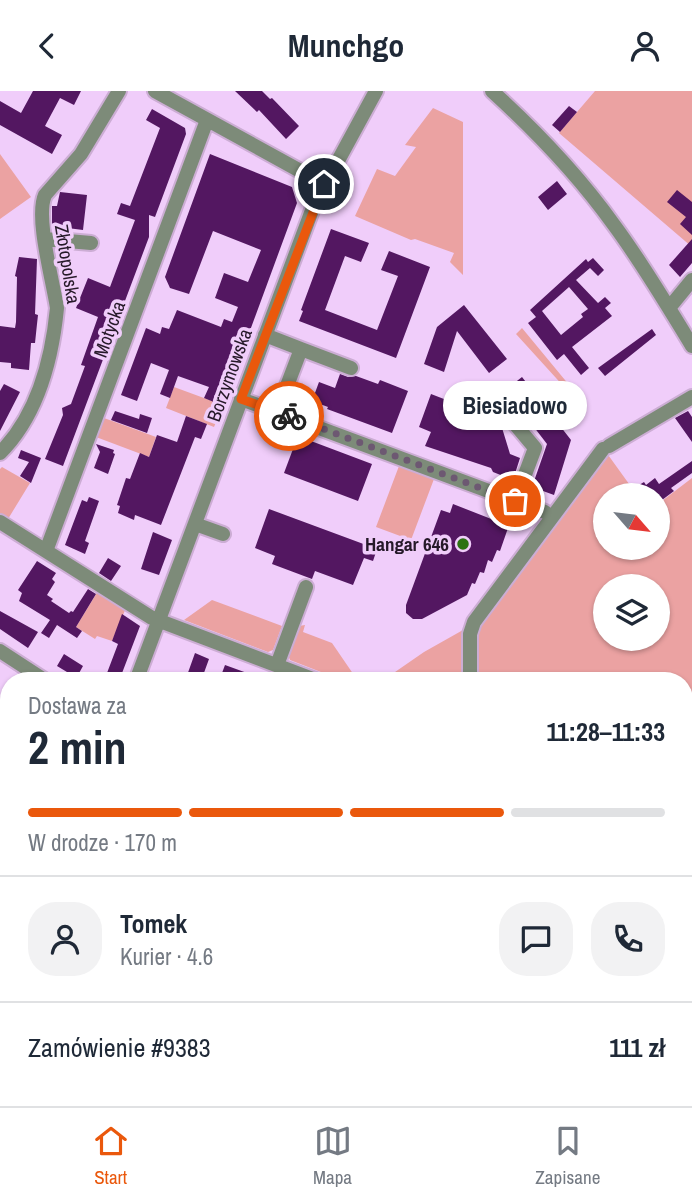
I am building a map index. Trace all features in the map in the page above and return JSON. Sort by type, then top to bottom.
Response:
[{"type":"street","name":"Złotopolska","points":[[0,453],[14,439],[27,417],[39,388],[53,335],[57,307],[41,212],[45,195],[81,154],[119,91]]},
{"type":"street","points":[[155,91],[324,184]]},
{"type":"street","name":"Borzymowska","points":[[139,672],[324,184],[376,91]]},
{"type":"street","points":[[492,91],[588,190],[630,247],[692,346]]},
{"type":"street","name":"Motycka","points":[[46,551],[207,120]]},
{"type":"street","points":[[45,239],[91,243]]},
{"type":"street","points":[[669,308],[692,280]]},
{"type":"street","points":[[265,335],[351,368]]},
{"type":"street","points":[[277,412],[301,349]]},
{"type":"street","points":[[470,672],[472,628],[606,447],[692,397]]},
{"type":"street","points":[[241,399],[545,512]]},
{"type":"street","points":[[509,417],[535,448],[515,501]]},
{"type":"street","points":[[0,522],[158,620],[295,672]]},
{"type":"street","points":[[195,524],[223,534]]},
{"type":"street","points":[[277,665],[306,586]]},
{"type":"street","points":[[0,651],[32,672]]},
{"type":"shaded area","points":[[595,91],[692,91],[692,247],[559,133]]},
{"type":"shaded area","points":[[433,108],[463,122],[463,275],[450,262],[454,253],[415,239],[411,240],[355,216],[377,169],[395,176],[416,147],[405,145]]},
{"type":"shaded area","points":[[0,154],[31,197],[0,219]]},
{"type":"shaded area","points":[[522,328],[579,397],[576,400],[516,334]]},
{"type":"shaded area","points":[[174,387],[223,405],[214,427],[166,408]]},
{"type":"shaded area","points":[[104,418],[156,437],[149,457],[96,437]]},
{"type":"shaded area","points":[[606,452],[628,483],[593,483],[593,560],[670,560],[670,495],[692,478],[692,672],[475,672],[474,643],[480,620]]},
{"type":"shaded area","points":[[399,466],[434,479],[411,540],[376,527]]},
{"type":"shaded area","points":[[2,467],[30,483],[8,519],[0,514]]},
{"type":"shaded area","points":[[98,591],[126,608],[112,641],[97,636],[95,639],[76,627]]},
{"type":"shaded area","points":[[212,600],[282,626],[273,650],[268,652],[184,620]]},
{"type":"shaded area","points":[[305,625],[303,632],[332,643],[352,672],[321,672],[290,660],[288,655],[299,626]]},
{"type":"shaded area","points":[[463,630],[465,672],[395,672]]},
{"type":"building","points":[[33,91],[81,91],[74,105],[60,98],[45,126],[62,135],[52,154],[0,125],[0,101],[21,113]]},
{"type":"building","points":[[235,91],[262,91],[299,126],[286,139],[259,110],[257,112]]},
{"type":"building","points":[[569,106],[577,112],[560,132],[552,125]]},
{"type":"building","points":[[152,109],[185,128],[186,134],[155,217],[149,215],[149,237],[63,466],[45,459],[63,415],[62,408],[71,404],[85,366],[81,365],[98,317],[76,308],[88,278],[110,287],[135,220],[117,214],[121,203],[130,206],[160,128],[146,120]]},
{"type":"building","points":[[210,154],[292,187],[297,203],[221,405],[204,398],[209,387],[178,376],[170,398],[160,394],[169,370],[151,363],[137,401],[121,395],[146,328],[160,334],[162,327],[169,329],[177,310],[221,327],[224,319],[232,322],[238,307],[215,298],[224,273],[248,282],[261,250],[213,231],[189,294],[170,288],[165,277]]},
{"type":"building","points":[[557,181],[567,194],[548,210],[538,197]]},
{"type":"building","points":[[677,190],[692,202],[692,235],[680,224],[686,217],[667,202]]},
{"type":"building","points":[[60,192],[87,195],[83,230],[52,226],[52,206],[57,206]]},
{"type":"building","points":[[331,229],[369,243],[361,262],[345,256],[325,310],[377,330],[398,276],[381,270],[389,251],[430,267],[396,358],[299,321]]},
{"type":"building","points":[[692,239],[692,263],[680,277],[669,265]]},
{"type":"building","points":[[19,257],[37,259],[35,314],[38,315],[35,343],[31,343],[29,370],[11,368],[11,363],[0,362],[0,326],[15,328],[15,276]]},
{"type":"building","points":[[593,258],[604,270],[598,276],[590,268],[576,280],[598,303],[605,297],[611,303],[605,308],[612,316],[572,347],[589,368],[581,375],[564,354],[557,360],[528,323],[536,317],[530,310],[586,259],[588,262]],"holes":[[[569,287],[588,309],[581,314],[583,317],[561,335],[542,311]]]},
{"type":"building","points":[[464,305],[507,359],[489,373],[457,331],[444,372],[424,364],[437,327]]},
{"type":"building","points":[[652,329],[656,335],[605,376],[598,368]]},
{"type":"building","points":[[340,374],[356,376],[378,384],[380,380],[408,391],[392,433],[312,401],[319,382],[335,388]]},
{"type":"building","points":[[522,377],[571,440],[554,495],[532,487],[547,444],[517,405],[503,409],[499,418],[510,454],[520,458],[513,480],[493,472],[491,468],[425,446],[431,432],[419,427],[431,394],[462,406],[466,421]]},
{"type":"building","points":[[4,384],[20,392],[0,431],[0,391]]},
{"type":"building","points":[[115,411],[139,419],[140,414],[152,418],[147,433],[111,420]]},
{"type":"building","points":[[688,411],[692,417],[692,442],[675,418]]},
{"type":"building","points":[[186,416],[207,424],[201,439],[195,437],[161,525],[135,515],[134,520],[118,513],[120,506],[117,505],[126,478],[130,479],[140,453],[149,457],[157,435],[177,442]]},
{"type":"building","points":[[303,438],[372,464],[358,501],[284,473],[296,441],[300,442]]},
{"type":"building","points":[[96,444],[114,450],[108,474],[94,468],[100,452]]},
{"type":"building","points":[[21,450],[41,458],[31,483],[20,476],[29,462],[18,458]]},
{"type":"building","points":[[692,461],[692,473],[671,488],[674,491],[670,494],[670,483],[660,483]]},
{"type":"building","points":[[89,497],[99,501],[85,541],[89,543],[85,554],[65,545],[82,500],[87,502]]},
{"type":"building","points":[[453,504],[508,528],[500,551],[497,550],[492,562],[488,560],[484,573],[480,572],[467,595],[422,619],[413,619],[406,613],[406,605],[441,510],[450,513]]},
{"type":"building","points":[[269,509],[377,549],[373,561],[364,558],[353,585],[315,571],[312,579],[272,564],[275,556],[255,548]]},
{"type":"building","points":[[153,532],[172,540],[159,575],[141,569]]},
{"type":"building","points":[[108,558],[121,566],[111,581],[99,573]]},
{"type":"building","points":[[37,561],[56,573],[52,579],[55,582],[47,595],[53,599],[51,601],[69,613],[73,612],[88,589],[96,594],[76,627],[82,631],[77,638],[57,625],[49,638],[41,633],[50,620],[19,601],[22,593],[18,590]]},
{"type":"building","points":[[0,611],[38,632],[28,648],[0,629]]},
{"type":"building","points":[[122,614],[140,626],[122,672],[107,672],[118,644],[112,641]]},
{"type":"building","points":[[195,653],[209,659],[204,672],[188,672]]},
{"type":"building","points":[[64,654],[83,666],[80,672],[67,672],[57,666]]},
{"type":"building","points":[[225,665],[244,672],[222,672]]},
{"type":"way so far","points":[[289,416],[515,501]]},
{"type":"place","name":"Biesiadowo","points":[[515,501]]},
{"type":"place","name":"Hangar 646","points":[[463,544]]},
{"type":"route","points":[[289,416],[241,399],[324,184]]}]
